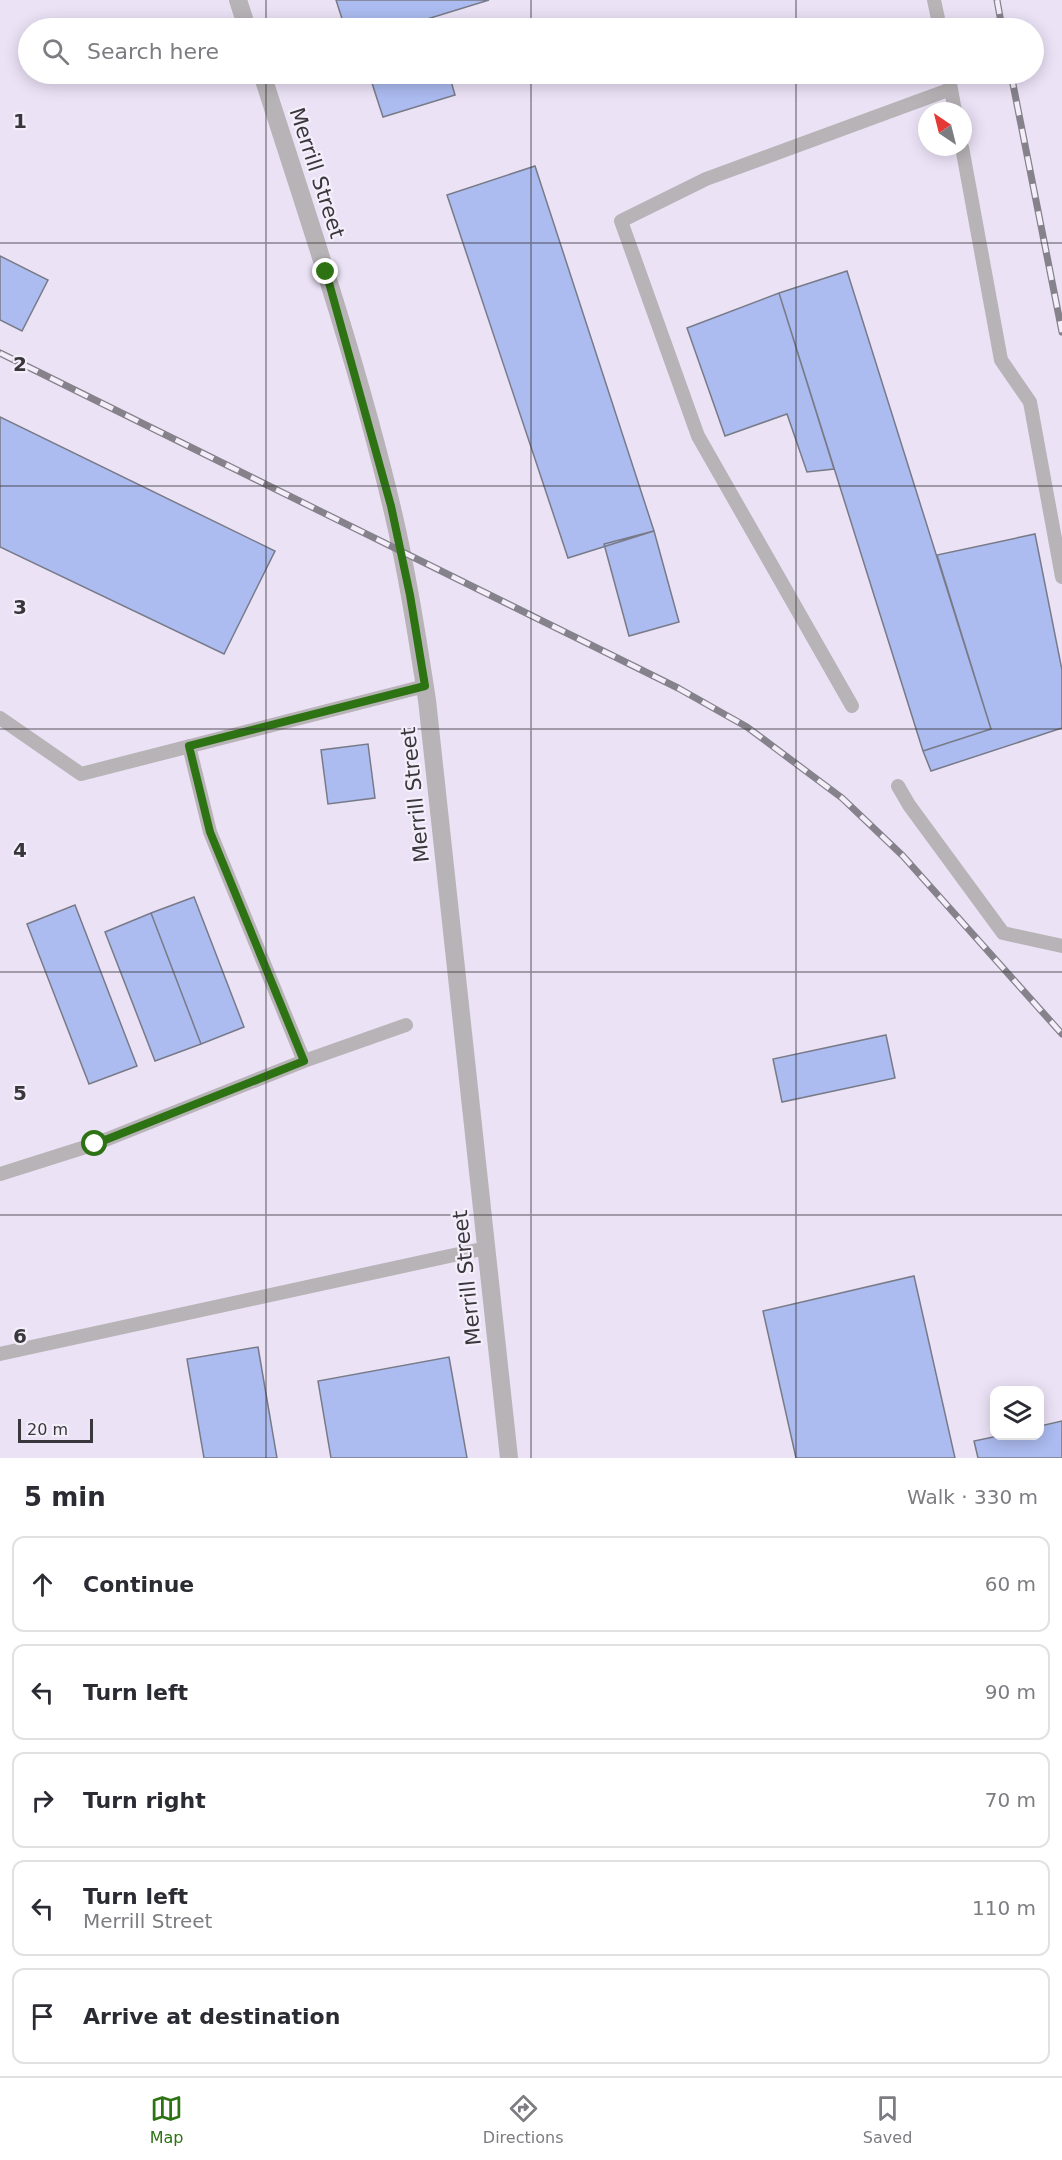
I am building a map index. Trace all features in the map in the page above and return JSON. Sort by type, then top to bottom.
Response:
[{"type":"street","points":[[238,0],[244,18]]},
{"type":"street","name":"Merrill Street","points":[[264,84],[326,272],[388,495],[410,595],[425,686],[509,1458]]},
{"type":"lane","points":[[934,0],[938,18]]},
{"type":"lane","points":[[950,84],[953,102]]},
{"type":"lane","points":[[852,706],[698,436],[621,221],[706,179],[951,88]]},
{"type":"lane","points":[[964,156],[1001,360],[1030,402],[1062,577]]},
{"type":"lane","points":[[0,718],[81,774],[425,686]]},
{"type":"lane","points":[[189,746],[210,832],[304,1061]]},
{"type":"lane","points":[[898,786],[909,805],[1003,933],[1062,946]]},
{"type":"lane","points":[[0,1174],[95,1144],[304,1061],[406,1025]]},
{"type":"lane","points":[[0,1354],[486,1248]]},
{"type":"shaded area","points":[[0,0],[1062,0],[1062,1458],[0,1458]]},
{"type":"building","points":[[336,0],[489,0],[430,18],[342,18]]},
{"type":"building","points":[[372,84],[452,84],[455,95],[383,117]]},
{"type":"building","points":[[535,166],[654,531],[568,558],[447,195]]},
{"type":"building","points":[[0,256],[48,280],[22,331],[0,320]]},
{"type":"building","points":[[847,271],[991,729],[923,751],[779,293]]},
{"type":"building","points":[[779,293],[834,469],[807,472],[787,414],[725,436],[687,328]]},
{"type":"building","points":[[0,417],[275,551],[224,654],[0,547]]},
{"type":"building","points":[[654,531],[679,622],[629,636],[604,544]]},
{"type":"building","points":[[1035,534],[1062,670],[1062,728],[931,771],[923,751],[991,729],[937,555]]},
{"type":"building","points":[[368,744],[375,798],[328,804],[321,750]]},
{"type":"building","points":[[194,897],[244,1027],[201,1044],[151,913]]},
{"type":"building","points":[[75,905],[137,1066],[89,1084],[27,924]]},
{"type":"building","points":[[151,913],[201,1044],[155,1061],[105,932]]},
{"type":"building","points":[[886,1035],[895,1078],[782,1102],[773,1059]]},
{"type":"building","points":[[914,1276],[955,1458],[796,1458],[763,1311]]},
{"type":"building","points":[[258,1347],[277,1458],[204,1458],[187,1359]]},
{"type":"building","points":[[449,1357],[467,1458],[331,1458],[318,1381]]},
{"type":"building","points":[[1062,1421],[1062,1458],[978,1458],[974,1441],[990,1438],[990,1440],[1044,1440],[1044,1425]]},
{"type":"railway","points":[[997,0],[1000,18]]},
{"type":"railway","points":[[1013,84],[1062,332]]},
{"type":"railway","points":[[0,353],[678,688],[747,727],[842,798],[903,856],[1062,1034]]},
{"type":"route","points":[[95,1144],[304,1061],[210,832],[189,746],[425,686],[410,595],[391,506],[326,272]]}]
